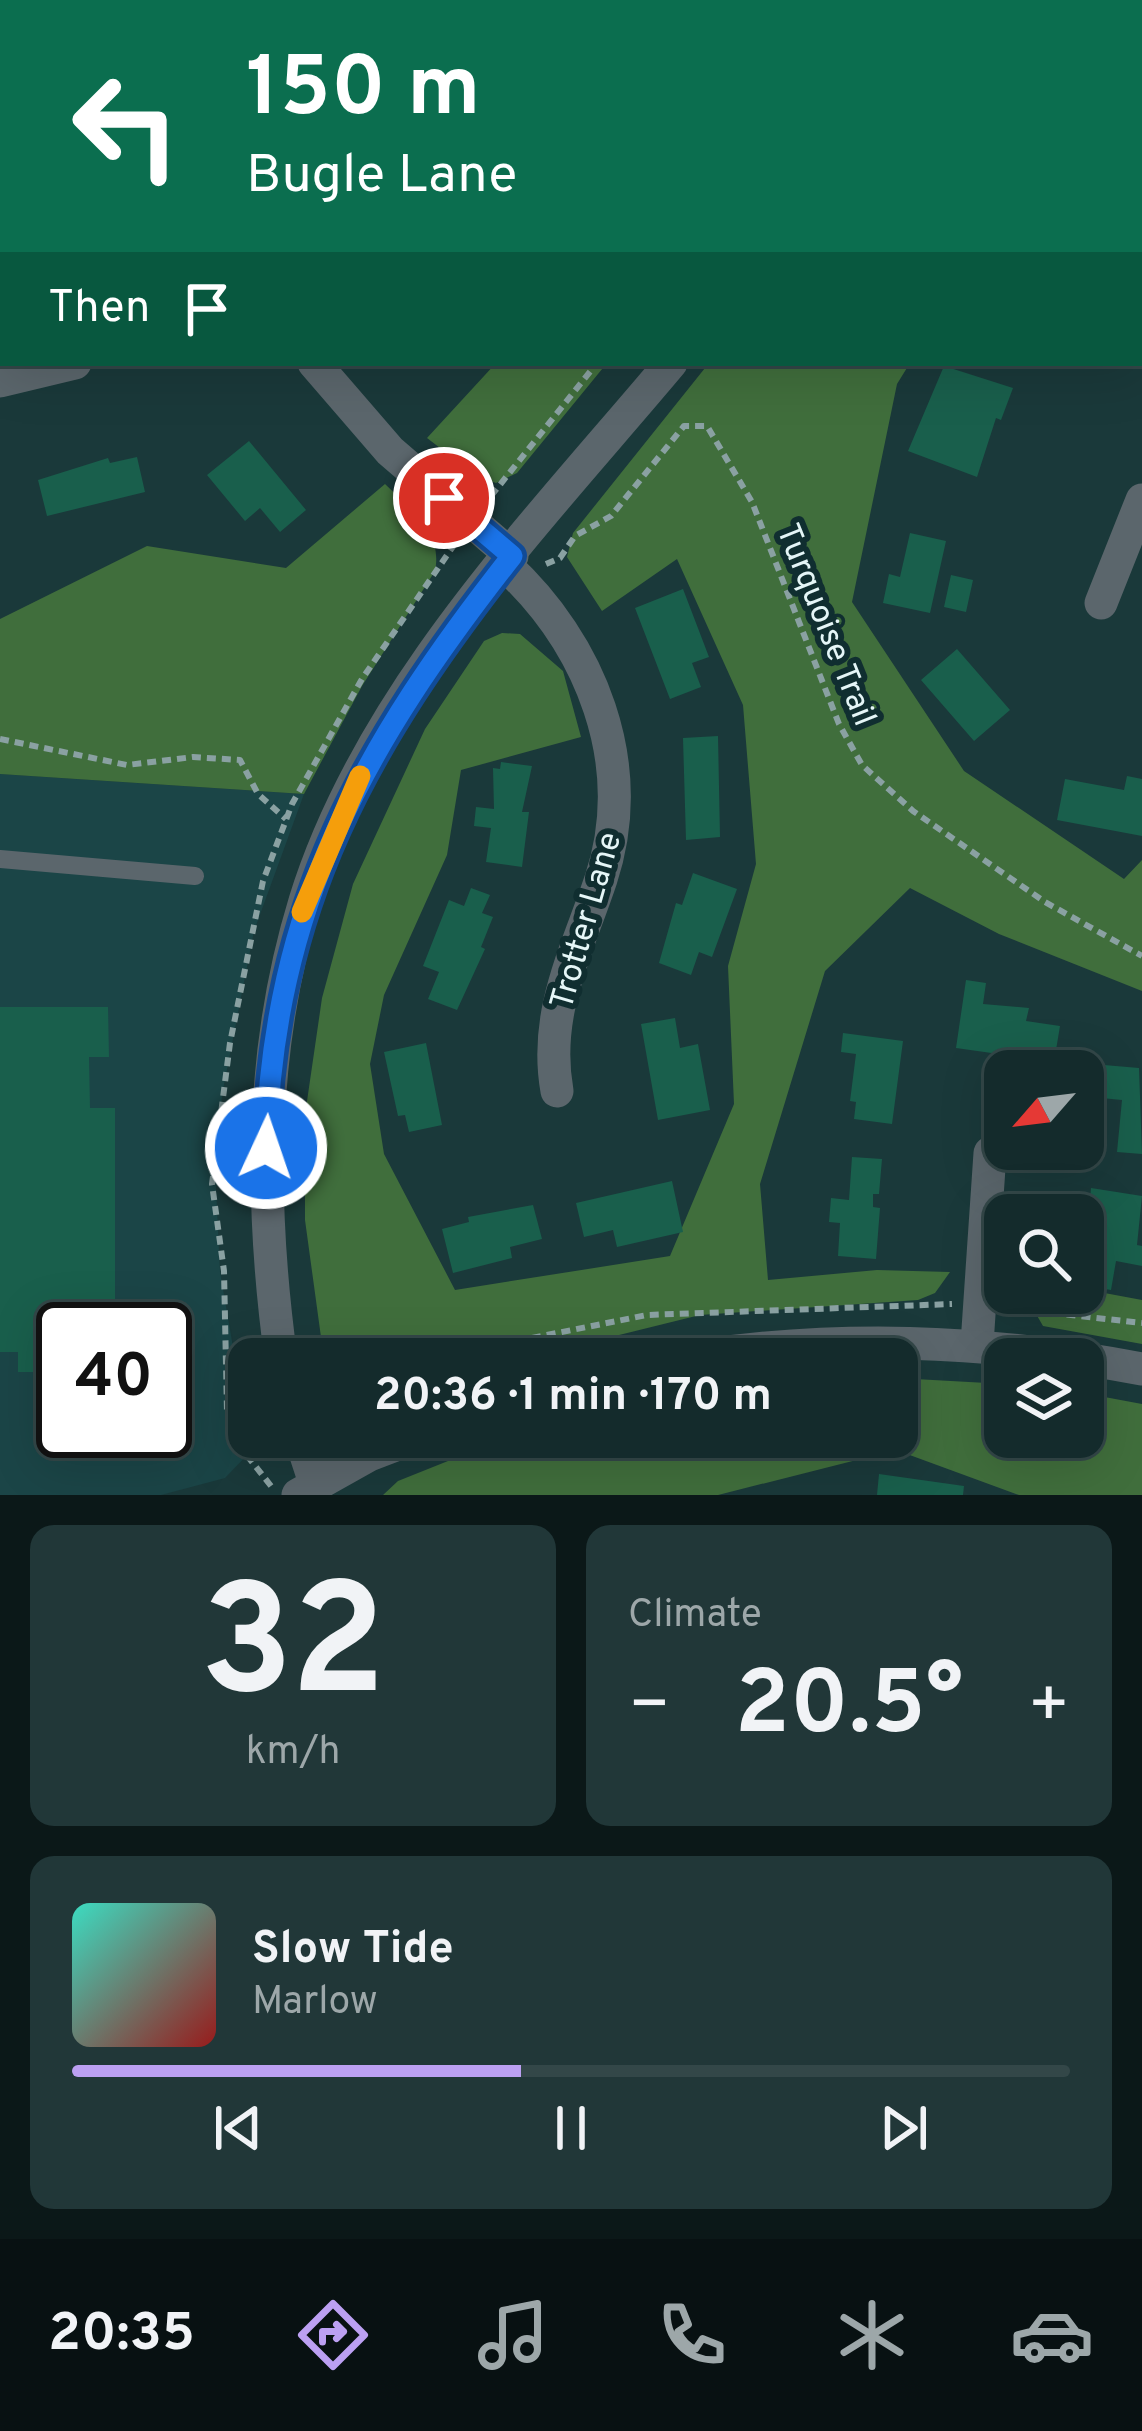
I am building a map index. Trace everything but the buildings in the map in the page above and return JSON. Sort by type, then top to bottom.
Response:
[{"type":"street","points":[[0,381],[62,366]]},
{"type":"street","name":"Trotter Lane","points":[[317,366],[390,451],[471,522],[514,569],[566,632],[589,676],[613,767],[607,858],[557,1000],[553,1038],[557,1091]]},
{"type":"street","points":[[279,1338],[266,1228],[267,1106],[276,1026],[306,897],[369,757],[426,668],[514,569],[669,366]]},
{"type":"street","points":[[1101,603],[1142,500]]},
{"type":"street","points":[[977,1344],[989,1170]]},
{"type":"street","points":[[918,1343],[977,1344],[1142,1369]]},
{"type":"street","points":[[304,1458],[311,1492],[376,1458]]},
{"type":"lane","points":[[0,859],[195,876]]},
{"type":"path","points":[[471,522],[595,366]]},
{"type":"path","name":"Turquoise Trail","points":[[514,569],[560,558],[564,544],[611,516],[684,426],[706,426],[752,502],[839,724],[862,765],[913,812],[1027,890],[1142,956]]},
{"type":"path","points":[[0,739],[127,765],[193,757],[240,760],[258,794],[286,819]]},
{"type":"shaded area","points":[[0,774],[304,794],[254,931],[222,1095],[216,1189],[220,1272],[231,1338],[228,1458],[244,1458],[225,1478],[161,1495],[0,1495]]},
{"type":"green space","points":[[493,366],[605,366],[517,473],[496,483],[478,477],[427,438]]},
{"type":"green space","points":[[707,366],[908,366],[897,384],[852,602],[964,771],[1124,879],[1142,860],[1142,991],[999,934],[910,888],[825,971],[760,1184],[768,1280],[877,1270],[950,1272],[935,1293],[918,1300],[700,1315],[607,1338],[321,1338],[305,1220],[305,1115],[322,998],[353,884],[425,729],[484,641],[502,633],[520,634],[563,671],[581,737],[461,770],[447,855],[384,995],[370,1064],[384,1154],[455,1290],[670,1256],[734,1104],[728,966],[756,864],[743,705],[677,559],[602,611],[567,557],[573,533]]},
{"type":"green space","points":[[385,484],[430,533],[435,571],[362,686],[304,794],[0,774],[0,619],[147,546],[286,568]]},
{"type":"green space","points":[[1104,1293],[1142,1300],[1142,1344],[1043,1326],[1036,1314],[1104,1314]]},
{"type":"green space","points":[[918,1379],[984,1383],[984,1458],[1104,1458],[1104,1397],[1142,1404],[1142,1495],[1019,1495],[918,1458]]},
{"type":"green space","points":[[456,1458],[864,1458],[718,1495],[383,1495],[398,1481]]},
{"type":"slow traffic","points":[[302,912],[360,776]]},
{"type":"route","points":[[266,1148],[276,1026],[306,897],[369,757],[447,638],[512,556],[444,498]]}]
